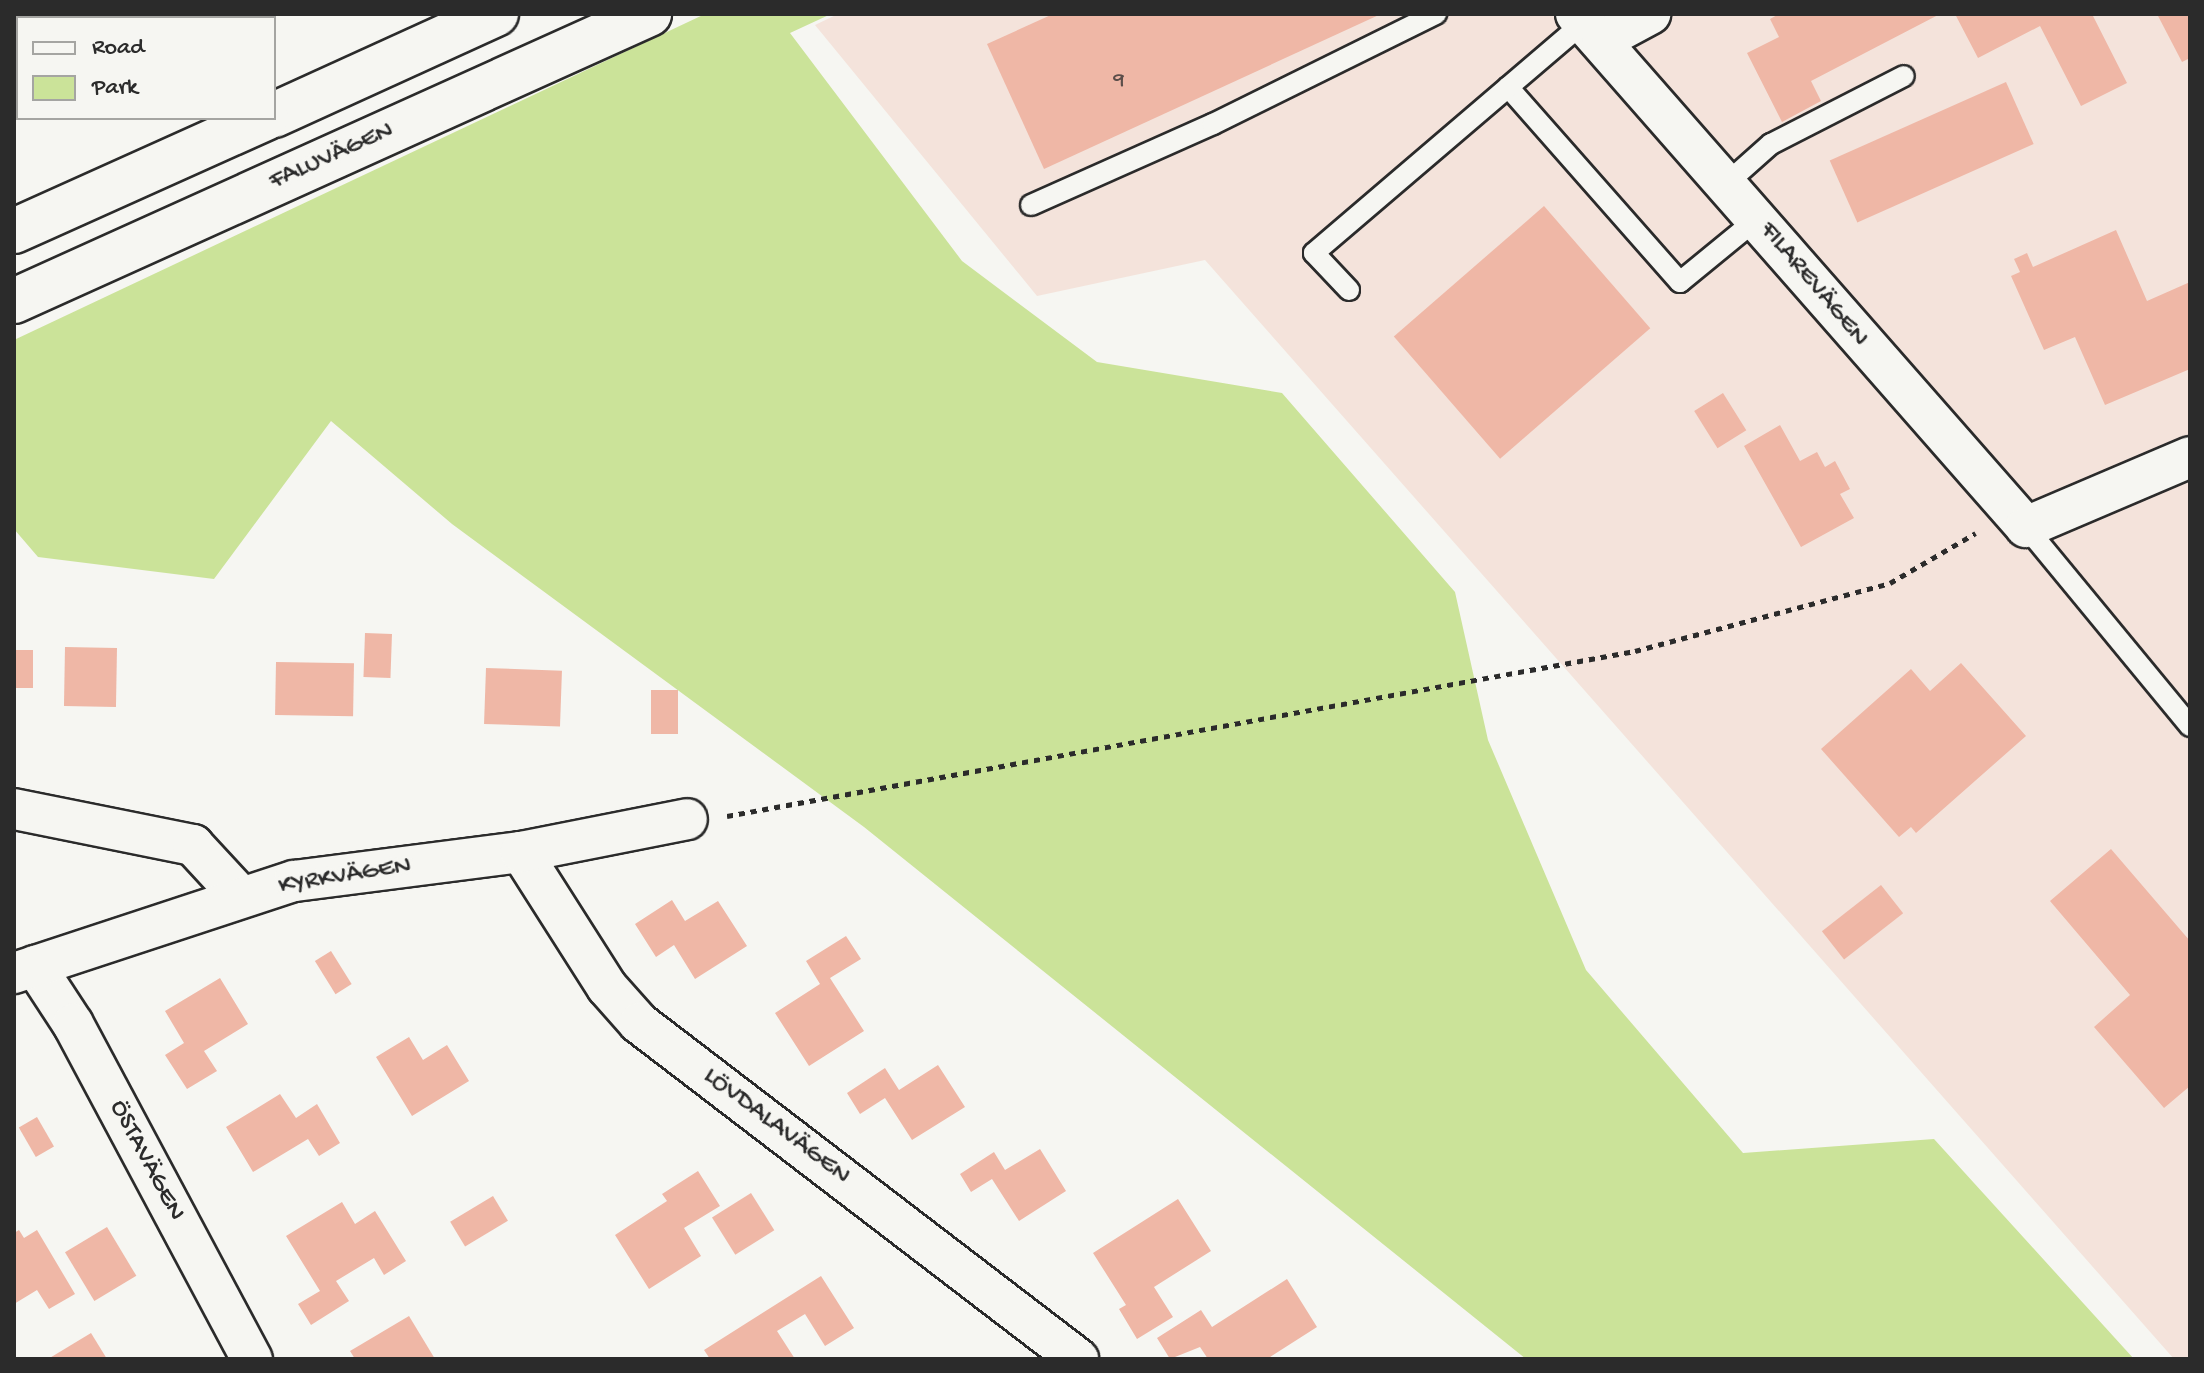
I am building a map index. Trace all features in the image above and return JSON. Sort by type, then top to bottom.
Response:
[{"type":"highway","points":[[276,114],[496,14]]},
{"type":"highway","name":"FALUVÄGEN","points":[[14,301],[649,14]]},
{"type":"highway","points":[[14,231],[262,120]]},
{"type":"street","points":[[1587,25],[1650,14]]},
{"type":"street","name":"FILAREVÄGEN","points":[[1587,25],[2026,527]]},
{"type":"street","points":[[2026,527],[2190,457]]},
{"type":"street","points":[[14,809],[193,845],[241,897]]},
{"type":"street","name":"KYRKVÄGEN","points":[[25,970],[294,881],[521,852],[687,819]]},
{"type":"street","name":"LÖVDALAVÄGEN","points":[[521,852],[607,987],[639,1023],[1078,1359]]},
{"type":"street","name":"ÖSTAVÄGEN","points":[[25,970],[73,1024],[252,1359]]},
{"type":"lane","points":[[1031,205],[1213,124],[1436,14]]},
{"type":"lane","points":[[1349,290],[1314,253],[1508,87],[1587,25]]},
{"type":"lane","points":[[1727,183],[1771,144],[1904,76]]},
{"type":"lane","points":[[1508,87],[1680,282],[1757,219]]},
{"type":"lane","points":[[2026,527],[2190,726]]},
{"type":"path","points":[[687,819],[752,814],[1635,651],[1890,583],[1985,526]]},
{"type":"shaded area","points":[[838,14],[2190,14],[2190,1359],[2174,1359],[1205,260],[1037,296],[815,25]]},
{"type":"green space","points":[[705,14],[831,14],[790,33],[962,261],[1097,362],[1282,393],[1455,592],[1488,740],[1586,970],[1743,1153],[1934,1139],[2134,1359],[1526,1359],[864,827],[452,524],[331,421],[214,579],[38,557],[14,529],[14,340]]},
{"type":"building","points":[[1053,14],[1381,14],[1044,169],[987,44]]},
{"type":"building","points":[[1779,14],[1940,14],[1811,81],[1821,101],[1782,122],[1747,53],[1779,37],[1770,19]]},
{"type":"building","points":[[1955,14],[2092,14],[2127,83],[2081,106],[2040,26],[1978,58]]},
{"type":"building","points":[[2157,14],[2190,14],[2190,58],[2182,62]]},
{"type":"building","points":[[2006,82],[2034,144],[1857,223],[1830,161]]},
{"type":"building","points":[[1544,206],[1650,328],[1500,459],[1394,337]]},
{"type":"building","points":[[2116,230],[2147,301],[2190,282],[2190,369],[2105,405],[2075,337],[2044,350],[2011,276],[2020,272],[2014,259],[2027,253],[2033,267]]},
{"type":"building","points":[[1723,393],[1746,430],[1717,448],[1694,411]]},
{"type":"building","points":[[1780,425],[1800,461],[1817,452],[1825,467],[1835,461],[1850,489],[1840,494],[1854,518],[1801,547],[1744,446]]},
{"type":"building","points":[[365,633],[392,634],[390,678],[363,677]]},
{"type":"building","points":[[65,647],[117,648],[116,707],[64,706]]},
{"type":"building","points":[[14,650],[33,650],[33,688],[14,688]]},
{"type":"building","points":[[276,662],[354,663],[353,716],[275,715]]},
{"type":"building","points":[[1961,663],[2026,736],[1916,833],[1911,827],[1899,837],[1821,749],[1911,669],[1930,691]]},
{"type":"building","points":[[486,668],[562,671],[560,727],[484,724]]},
{"type":"building","points":[[651,690],[678,690],[678,734],[651,734]]},
{"type":"building","points":[[2111,849],[2190,941],[2190,1086],[2164,1108],[2094,1027],[2130,995],[2050,901]]},
{"type":"building","points":[[1881,885],[1903,913],[1844,960],[1822,931]]},
{"type":"building","points":[[672,900],[685,921],[718,901],[747,946],[695,979],[674,945],[656,957],[635,924]]},
{"type":"building","points":[[846,936],[861,959],[830,978],[864,1031],[809,1066],[775,1013],[820,984],[806,961]]},
{"type":"building","points":[[331,951],[352,984],[336,994],[315,961]]},
{"type":"building","points":[[220,978],[248,1024],[204,1051],[217,1071],[187,1089],[165,1055],[184,1043],[165,1011]]},
{"type":"building","points":[[409,1037],[423,1060],[447,1045],[469,1081],[412,1116],[376,1057]]},
{"type":"building","points":[[938,1065],[965,1107],[912,1140],[885,1098],[860,1114],[847,1093],[885,1068],[899,1090]]},
{"type":"building","points":[[280,1094],[296,1118],[317,1104],[340,1143],[319,1156],[308,1139],[253,1172],[226,1127]]},
{"type":"building","points":[[37,1117],[54,1146],[36,1157],[19,1128]]},
{"type":"building","points":[[1040,1149],[1066,1191],[1019,1221],[992,1179],[971,1192],[960,1174],[994,1152],[1005,1170]]},
{"type":"building","points":[[698,1171],[720,1206],[684,1228],[701,1256],[649,1289],[615,1235],[667,1201],[662,1194]]},
{"type":"building","points":[[751,1193],[774,1230],[735,1255],[712,1217]]},
{"type":"building","points":[[493,1196],[508,1221],[465,1247],[450,1222]]},
{"type":"building","points":[[1178,1199],[1211,1251],[1154,1287],[1173,1317],[1137,1339],[1119,1309],[1126,1305],[1093,1253]]},
{"type":"building","points":[[342,1202],[355,1224],[375,1211],[406,1261],[384,1275],[374,1258],[336,1281],[349,1301],[311,1325],[298,1304],[320,1291],[286,1236]]},
{"type":"building","points":[[107,1227],[136,1276],[94,1301],[65,1252]]},
{"type":"building","points":[[19,1230],[24,1238],[37,1230],[75,1294],[49,1309],[37,1290],[14,1304],[14,1233]]},
{"type":"building","points":[[821,1276],[854,1328],[825,1346],[805,1314],[777,1331],[795,1359],[710,1359],[704,1350]]},
{"type":"building","points":[[1287,1279],[1317,1327],[1267,1359],[1208,1359],[1200,1347],[1170,1359],[1157,1338],[1201,1310],[1212,1327]]},
{"type":"building","points":[[409,1316],[435,1359],[355,1359],[350,1351]]},
{"type":"building","points":[[91,1333],[107,1359],[48,1359]]}]
